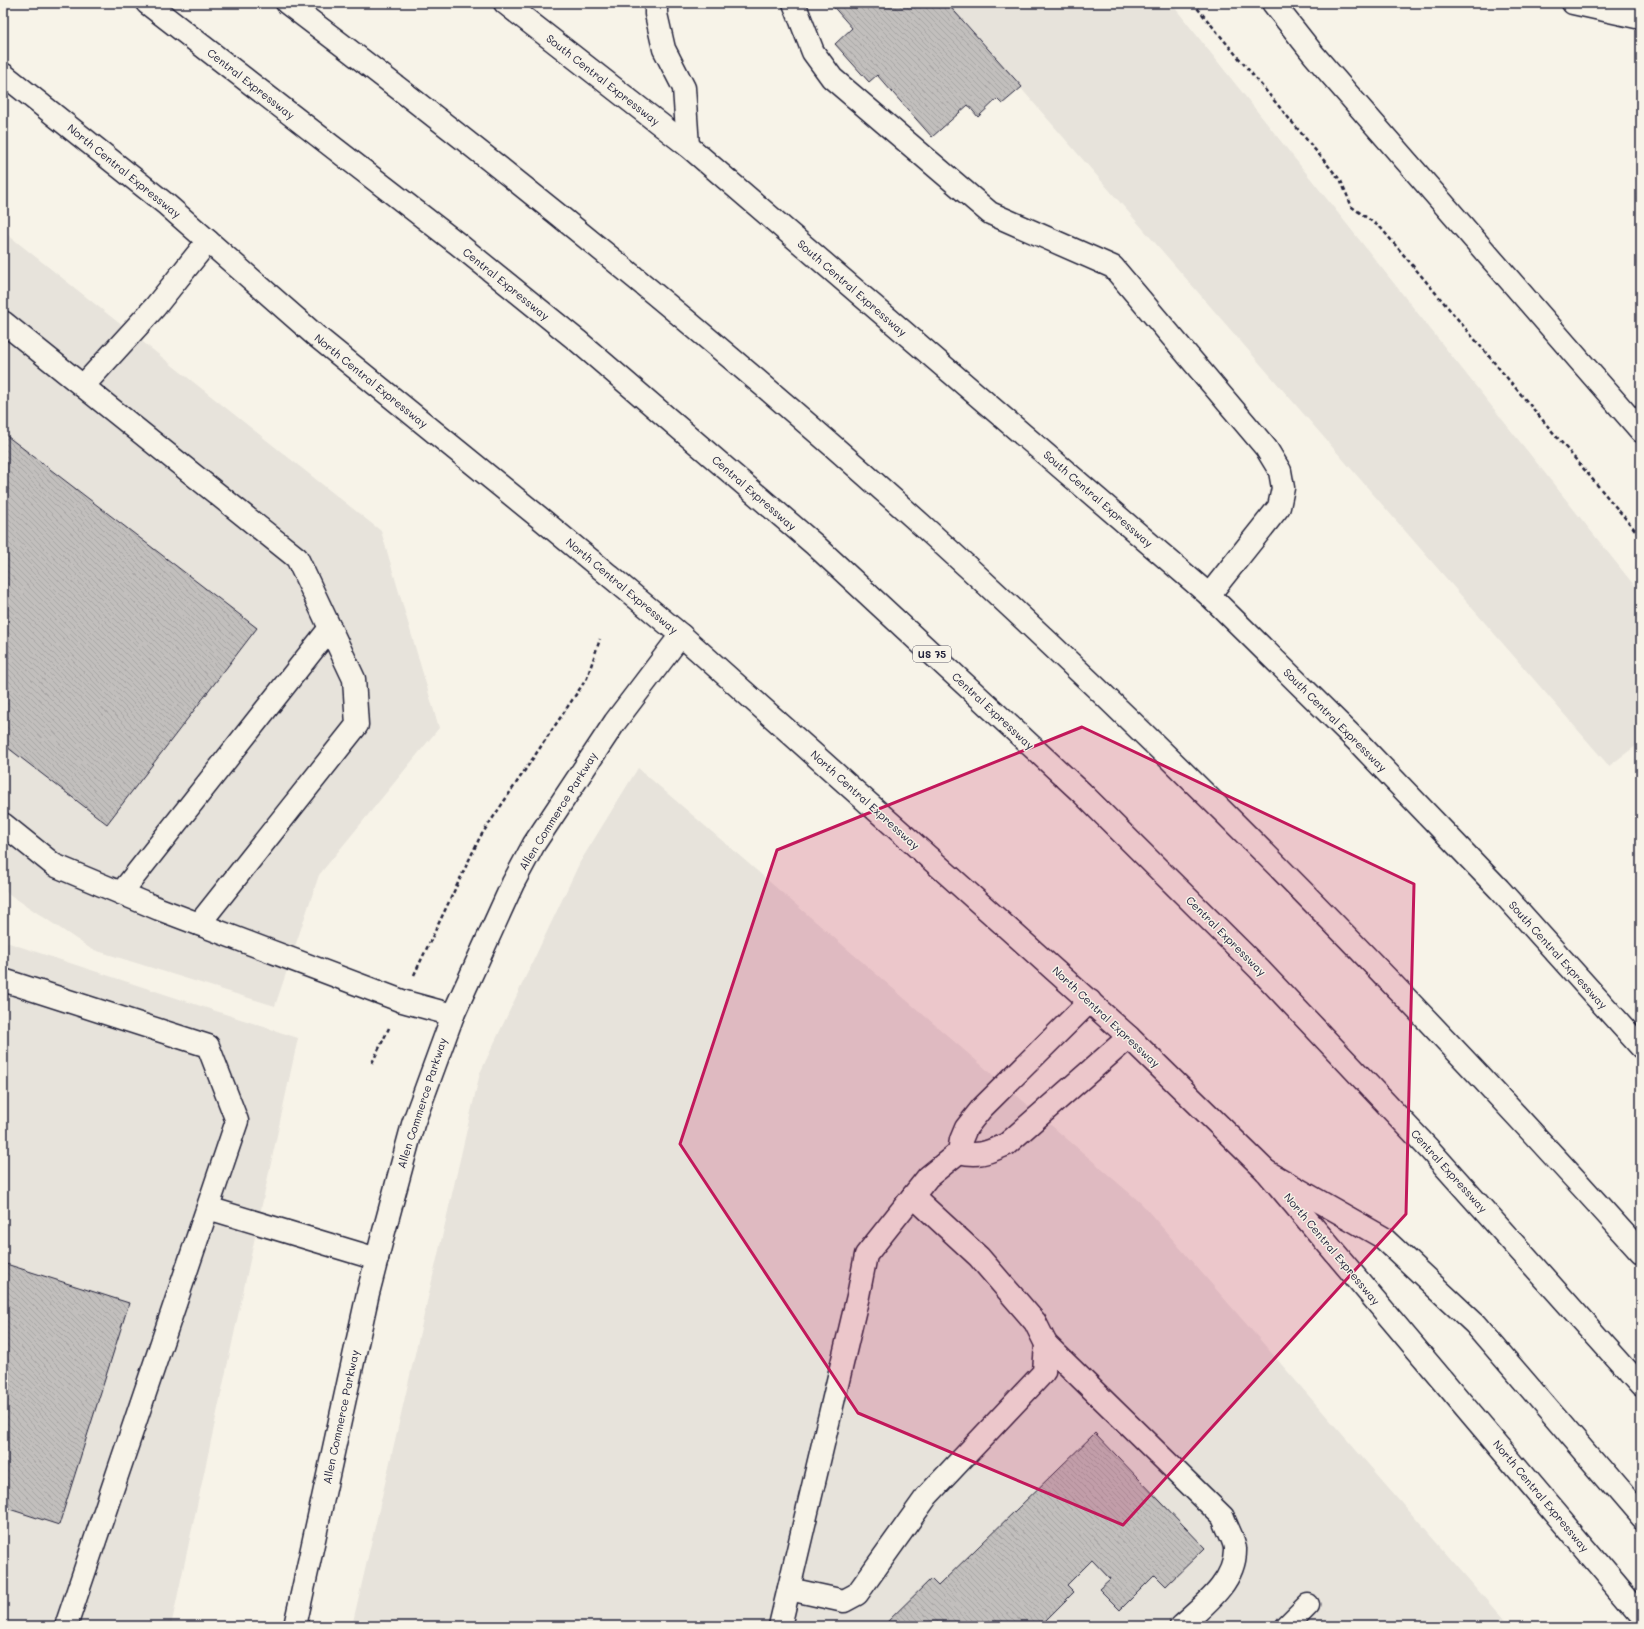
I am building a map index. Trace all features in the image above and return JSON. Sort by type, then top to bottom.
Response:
[{"type":"main road","name":"Central Expressway","points":[[147,3],[458,244],[579,342],[826,556],[1082,793],[1259,969],[1430,1150],[1641,1386]]},
{"type":"main road","points":[[287,3],[434,116],[633,276],[829,443],[1006,603],[1121,712],[1295,882],[1471,1066],[1641,1252]]},
{"type":"main road","name":"South Central Expressway","points":[[505,3],[688,146],[1209,595],[1357,741],[1466,855],[1641,1047]]},
{"type":"main road","points":[[656,3],[656,14],[664,49],[684,88],[688,146]]},
{"type":"main road","points":[[794,3],[813,52],[832,78],[990,213],[1113,267],[1266,448],[1280,471],[1283,488],[1279,507],[1209,595]]},
{"type":"main road","points":[[1273,3],[1314,54],[1641,431]]},
{"type":"main road","points":[[1573,3],[1641,18]]},
{"type":"main road","name":"North Central Expressway","points":[[3,74],[167,205],[315,335],[681,635],[1129,1037],[1266,1171],[1641,1615]]},
{"type":"main road","points":[[83,386],[155,307],[208,241]]},
{"type":"main road","points":[[3,322],[297,558],[354,679],[357,725],[199,924]]},
{"type":"main road","points":[[121,893],[330,628]]},
{"type":"main road","name":"Allen Commerce Parkway","points":[[294,1626],[368,1293],[398,1175],[413,1124],[452,1015],[513,883],[534,844],[615,722],[681,635]]},
{"type":"main road","points":[[3,824],[54,865],[199,924],[402,1001],[452,1015]]},
{"type":"main road","points":[[3,980],[208,1046],[237,1121],[66,1626]]},
{"type":"main road","points":[[780,1626],[858,1296],[866,1255],[928,1177],[959,1152],[961,1140],[966,1128],[982,1108],[1090,1001]]},
{"type":"main road","points":[[959,1152],[971,1155],[984,1154],[1007,1144],[1129,1037]]},
{"type":"main road","points":[[1266,1171],[1382,1237],[1475,1324],[1641,1517]]},
{"type":"main road","points":[[913,1196],[979,1257],[1035,1322],[1046,1344],[1223,1518],[1235,1548],[1232,1570],[1215,1595],[1181,1626]]},
{"type":"main road","points":[[208,1208],[377,1259]]},
{"type":"main road","points":[[789,1589],[844,1602],[857,1594],[927,1496],[1044,1372],[1046,1344]]},
{"type":"main road","points":[[1287,1626],[1308,1605]]},
{"type":"path","points":[[1193,3],[1341,181],[1352,207],[1381,228],[1641,537]]},
{"type":"path","points":[[372,1063],[480,837],[587,678],[600,639]]},
{"type":"highlighted area","points":[[1082,727],[1414,884],[1406,1214],[1123,1525],[858,1413],[680,1144],[777,850]]},
{"type":"shaded area","points":[[947,3],[1171,3],[1641,594],[1641,742],[1609,766]]},
{"type":"shaded area","points":[[3,231],[381,531],[439,728],[319,875],[275,1006],[91,949],[3,890]]},
{"type":"shaded area","points":[[638,768],[1141,1203],[1509,1626],[352,1626],[480,1073],[580,862]]},
{"type":"shaded area","points":[[3,941],[298,1038],[171,1626],[3,1626]]},
{"type":"building","points":[[830,3],[947,3],[1022,87],[1002,104],[997,99],[978,117],[968,105],[932,137],[877,75],[869,82],[835,44],[852,28]]},
{"type":"building","points":[[3,433],[257,628],[107,824],[3,744]]},
{"type":"building","points":[[3,1263],[129,1303],[59,1525],[3,1507]]},
{"type":"building","points":[[1095,1433],[1205,1548],[1166,1586],[1155,1575],[1120,1610],[1099,1589],[1110,1579],[1092,1560],[1067,1585],[1074,1592],[1040,1626],[883,1626],[931,1579],[938,1586]]}]
